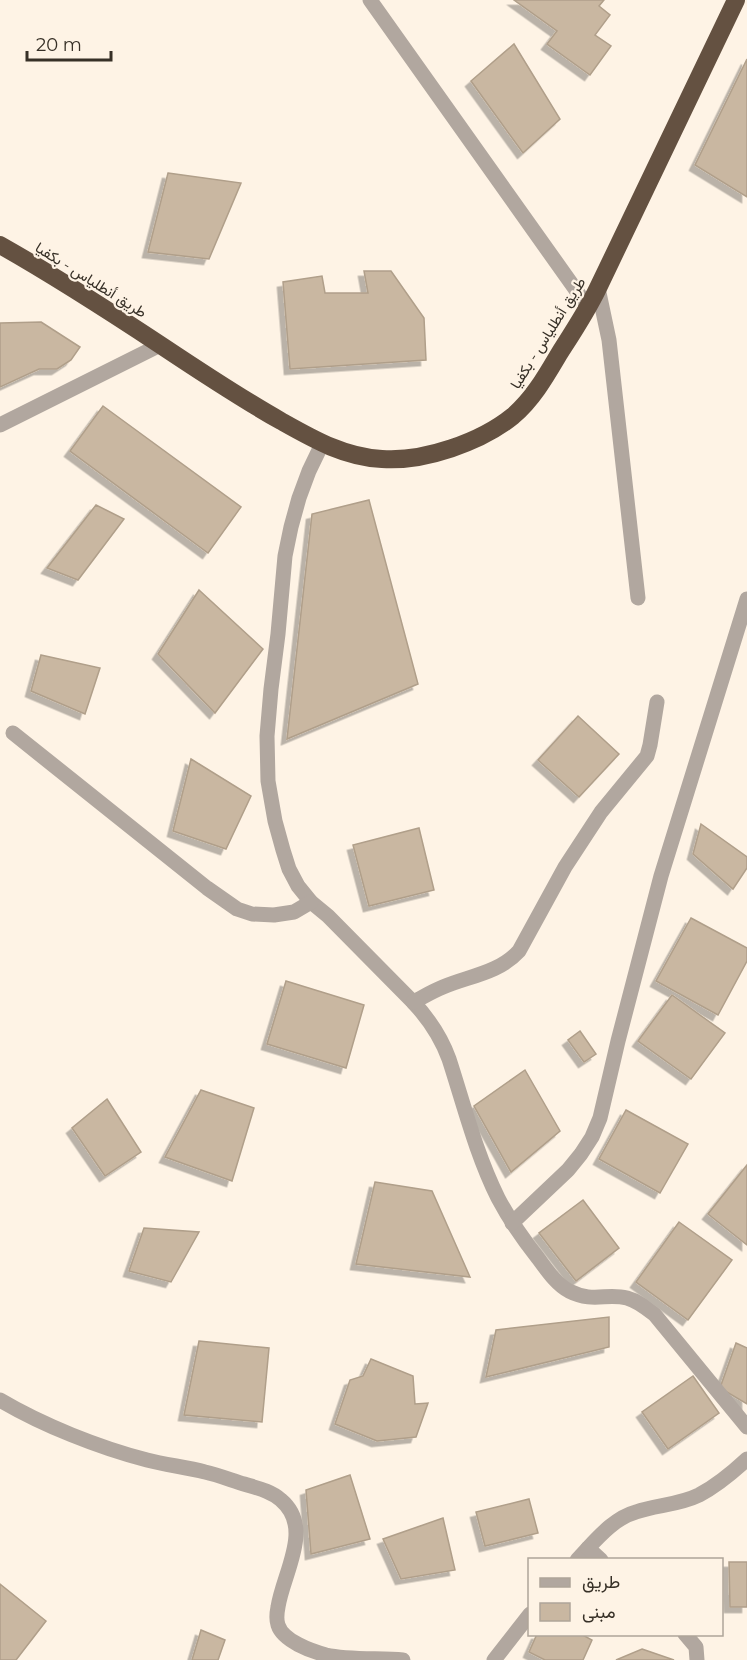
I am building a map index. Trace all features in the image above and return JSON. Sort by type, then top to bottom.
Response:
[{"type":"highway","name":"طريق أنطلياس - بكفيا","points":[[0,245],[251,405],[322,444],[352,454],[381,459],[408,459],[430,455],[460,445],[512,417],[543,382],[598,288],[736,0]]},
{"type":"street","points":[[370,0],[588,307]]},
{"type":"street","points":[[598,288],[609,340],[639,598]]},
{"type":"street","points":[[0,425],[160,345]]},
{"type":"street","points":[[322,444],[299,498],[285,556],[267,736],[268,780],[275,821],[289,869],[298,886],[311,902],[328,916],[425,1015],[443,1044],[482,1162],[497,1197],[512,1223],[555,1281],[582,1297],[597,1299],[613,1297],[628,1299],[642,1305],[655,1315],[747,1427]]},
{"type":"street","points":[[512,1223],[574,1162],[592,1137],[600,1118],[661,876],[747,599]]},
{"type":"street","points":[[413,1002],[443,987],[495,969],[513,958],[519,951],[570,859],[602,812],[647,756],[657,702]]},
{"type":"street","points":[[13,733],[207,888],[237,909],[252,914],[274,915],[294,912],[311,902]]},
{"type":"street","points":[[0,1400],[50,1425],[114,1450],[147,1460],[207,1472],[274,1495],[291,1511],[296,1527],[293,1554],[280,1597],[278,1626],[297,1644],[327,1655],[342,1658],[403,1660]]},
{"type":"street","points":[[579,1558],[600,1535],[625,1516],[698,1495],[747,1459]]},
{"type":"street","points":[[588,1548],[600,1558]]},
{"type":"street","points":[[494,1660],[528,1617]]},
{"type":"street","points":[[686,1636],[696,1647],[697,1660]]},
{"type":"building","points":[[514,0],[604,0],[599,6],[610,15],[595,35],[611,46],[590,75],[547,44],[557,31]]},
{"type":"building","points":[[514,44],[560,119],[523,153],[471,81]]},
{"type":"building","points":[[747,59],[747,197],[695,165]]},
{"type":"building","points":[[168,173],[241,183],[209,259],[148,252]]},
{"type":"building","points":[[364,271],[391,271],[424,318],[426,360],[290,369],[283,282],[322,276],[325,293],[368,293]]},
{"type":"building","points":[[41,322],[80,347],[71,360],[57,369],[39,369],[0,387],[0,323]]},
{"type":"building","points":[[103,406],[241,507],[208,553],[70,451]]},
{"type":"building","points":[[369,500],[418,684],[287,739],[312,514]]},
{"type":"building","points":[[96,505],[124,519],[78,580],[47,568]]},
{"type":"building","points":[[199,590],[263,649],[215,713],[158,654]]},
{"type":"building","points":[[41,655],[100,668],[85,714],[31,691]]},
{"type":"building","points":[[578,716],[619,754],[579,797],[538,760]]},
{"type":"building","points":[[191,759],[251,796],[226,849],[173,831]]},
{"type":"building","points":[[701,824],[747,857],[747,868],[733,889],[693,854]]},
{"type":"building","points":[[419,828],[434,890],[369,906],[353,845]]},
{"type":"building","points":[[691,918],[747,948],[747,961],[718,1015],[656,981]]},
{"type":"building","points":[[286,981],[364,1005],[346,1068],[267,1044]]},
{"type":"building","points":[[672,995],[725,1033],[691,1079],[638,1041]]},
{"type":"building","points":[[580,1031],[596,1054],[584,1062],[568,1040]]},
{"type":"building","points":[[525,1070],[560,1131],[511,1172],[474,1106]]},
{"type":"building","points":[[201,1090],[254,1108],[232,1181],[165,1157]]},
{"type":"building","points":[[107,1099],[141,1152],[105,1176],[72,1128]]},
{"type":"building","points":[[626,1110],[688,1144],[660,1193],[599,1159]]},
{"type":"building","points":[[747,1165],[747,1245],[708,1214]]},
{"type":"building","points":[[375,1182],[432,1191],[470,1277],[356,1264]]},
{"type":"building","points":[[583,1200],[619,1248],[576,1281],[539,1233]]},
{"type":"building","points":[[679,1222],[732,1260],[688,1320],[636,1282]]},
{"type":"building","points":[[144,1228],[199,1232],[171,1282],[129,1271]]},
{"type":"building","points":[[609,1317],[609,1347],[486,1377],[496,1330]]},
{"type":"building","points":[[199,1341],[269,1348],[262,1422],[184,1415]]},
{"type":"building","points":[[736,1343],[747,1348],[747,1404],[720,1388]]},
{"type":"building","points":[[371,1359],[413,1376],[415,1404],[428,1403],[416,1437],[377,1441],[335,1424],[350,1380],[363,1376]]},
{"type":"building","points":[[693,1376],[719,1413],[668,1449],[642,1412]]},
{"type":"building","points":[[350,1475],[370,1539],[311,1554],[306,1490]]},
{"type":"building","points":[[529,1499],[538,1533],[485,1546],[476,1512]]},
{"type":"building","points":[[443,1518],[455,1570],[401,1579],[383,1539]]},
{"type":"building","points":[[729,1562],[747,1562],[747,1607],[730,1607]]},
{"type":"building","points":[[0,1584],[46,1621],[16,1660],[0,1660]]},
{"type":"building","points":[[201,1630],[225,1640],[218,1660],[192,1660]]},
{"type":"building","points":[[536,1636],[585,1636],[592,1640],[583,1660],[545,1660],[529,1652]]},
{"type":"building","points":[[642,1649],[674,1660],[616,1660]]}]
